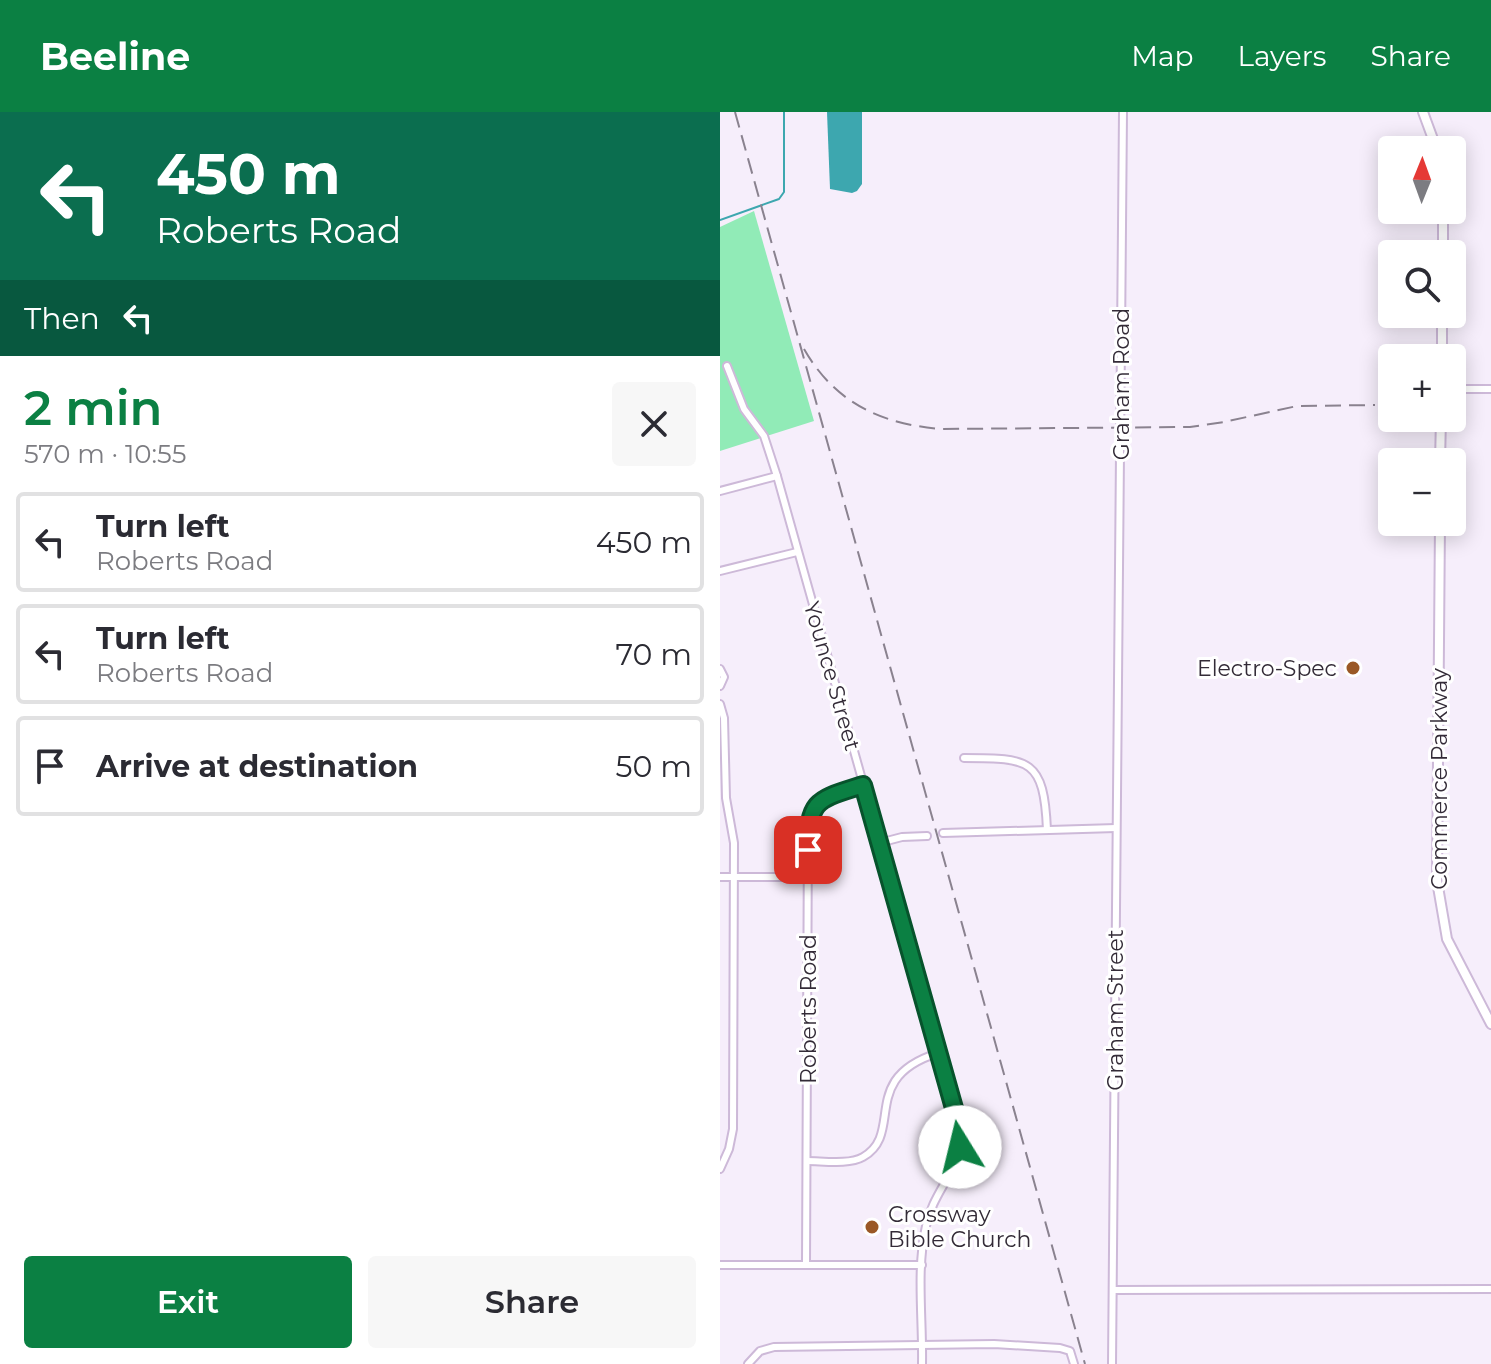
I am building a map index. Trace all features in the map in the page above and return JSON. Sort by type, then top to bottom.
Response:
[{"type":"street","name":"Graham Road","points":[[1119,656],[1123,112]]},
{"type":"street","points":[[1423,112],[1432,136]]},
{"type":"street","name":"Younce Street","points":[[727,366],[744,409],[764,436],[777,476],[961,1133],[954,1168],[929,1214],[923,1242],[922,1364]]},
{"type":"street","points":[[1466,389],[1491,389]]},
{"type":"street","points":[[720,491],[777,476]]},
{"type":"street","name":"Commerce Parkway","points":[[1440,536],[1436,850],[1439,905],[1447,939],[1491,1024]]},
{"type":"street","points":[[720,571],[797,552]]},
{"type":"street","name":"Graham Street","points":[[1112,1364],[1119,656]]},
{"type":"street","points":[[720,669],[724,677],[720,686]]},
{"type":"street","points":[[720,704],[724,718],[725,786],[733,833],[733,1129],[720,1169]]},
{"type":"street","points":[[964,758],[1006,758],[1030,768],[1045,794],[1047,830]]},
{"type":"street","name":"Roberts Road","points":[[806,1265],[808,824],[814,808],[830,795],[863,785]]},
{"type":"street","points":[[943,833],[1116,828]]},
{"type":"street","points":[[879,843],[902,837],[927,836]]},
{"type":"street","points":[[720,877],[808,877]]},
{"type":"street","points":[[807,1161],[856,1160],[865,1156],[880,1136],[891,1085],[912,1063],[938,1053]]},
{"type":"street","points":[[720,1265],[922,1265]]},
{"type":"street","points":[[1114,1290],[1491,1289]]},
{"type":"street","points":[[748,1364],[760,1351],[774,1347],[922,1344],[1060,1348],[1070,1351],[1074,1364]]},
{"type":"green space","points":[[754,211],[814,421],[720,451],[720,227]]},
{"type":"water","points":[[827,112],[862,112],[862,184],[852,193],[830,189]]},
{"type":"waterway","points":[[720,220],[779,199],[784,192],[784,112]]},
{"type":"railway","points":[[735,112],[1085,1364]]},
{"type":"railway","points":[[804,349],[830,384],[862,407],[899,422],[941,429],[1190,427],[1297,406],[1375,405]]},
{"type":"place","name":"Electro-Spec","points":[[1353,668]]},
{"type":"place","name":"Crossway Bible Church","points":[[872,1227]]},
{"type":"route","points":[[808,850],[808,824],[814,808],[830,795],[863,785],[961,1133],[960,1147]]}]
